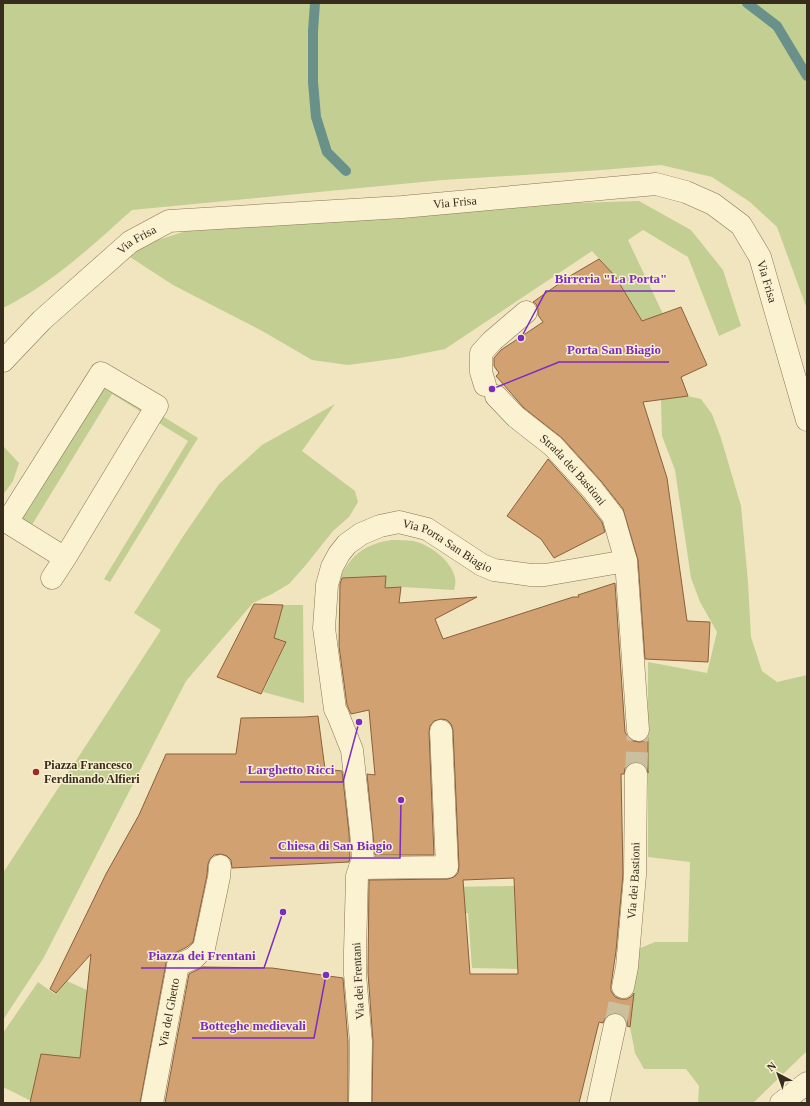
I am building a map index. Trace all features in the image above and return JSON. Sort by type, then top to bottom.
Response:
[{"type":"street","name":"Via Frisa","points":[[3,361],[42,320],[130,242],[169,221],[402,207],[656,184],[686,192],[713,204],[741,225],[760,257],[807,420]]},
{"type":"street","name":"Strada dei Bastioni","points":[[526,312],[492,341],[481,353],[481,372],[491,390],[516,417],[553,446],[592,489],[613,516],[626,561]]},
{"type":"street","points":[[52,578],[65,558],[157,406],[101,374],[7,522],[65,558]]},
{"type":"street","name":"Via Porta San Biagio","points":[[361,864],[361,832],[352,750],[335,709],[324,628],[327,585],[332,567],[339,554],[347,544],[361,534],[380,526],[398,522],[427,528],[482,565],[494,570],[531,575],[545,575],[626,561]]},
{"type":"street","points":[[626,561],[638,730]]},
{"type":"street","points":[[361,864],[447,867],[441,731]]},
{"type":"street","name":"Via dei Bastioni","points":[[623,987],[627,967],[635,875],[636,774]]},
{"type":"street","name":"Via dei Frentani","points":[[360,1103],[361,1042],[355,974],[355,951],[357,876],[361,864]]},
{"type":"street","name":"Via del Ghetto","points":[[152,1103],[178,965],[194,958],[204,948],[220,866]]},
{"type":"street","points":[[598,1103],[615,1025]]},
{"type":"street","points":[[781,1103],[807,1083]]},
{"type":"green space","points":[[3,3],[807,3],[807,309],[777,227],[750,202],[712,177],[661,165],[443,180],[132,210],[70,264],[38,288],[3,308]]},
{"type":"green space","points":[[639,201],[691,230],[723,270],[741,326],[719,336],[688,257],[643,230],[628,240],[663,314],[642,321],[615,276],[592,251],[445,349],[400,358],[348,365],[312,360],[264,332],[173,285],[127,255],[155,241],[189,230],[573,203]]},
{"type":"green space","points":[[102,379],[198,438],[110,582],[104,579],[188,441],[112,394],[27,533],[13,524]]},
{"type":"green space","points":[[678,394],[701,399],[712,414],[721,438],[741,506],[751,637],[762,671],[777,682],[807,675],[807,1051],[753,1103],[698,1103],[699,1086],[686,1069],[644,1069],[635,1053],[630,1027],[638,949],[655,942],[688,942],[690,862],[648,857],[648,662],[707,673],[717,632],[700,602],[691,578],[675,470],[662,436],[661,400]]},
{"type":"green space","points":[[335,404],[302,451],[355,491],[358,502],[349,517],[333,531],[289,584],[253,603],[186,681],[43,959],[3,1020],[3,873],[161,630],[134,613],[219,484],[262,445]]},
{"type":"green space","points":[[4,447],[19,463],[13,481],[3,495],[3,448]]},
{"type":"green space","points":[[391,540],[419,543],[439,554],[453,572],[455,578],[454,590],[401,587],[385,588],[386,576],[339,578],[349,563],[360,552],[373,545]]},
{"type":"green space","points":[[283,605],[303,605],[304,703],[263,692],[286,643],[274,638]]},
{"type":"green space","points":[[514,886],[518,969],[472,968],[468,913],[451,914],[447,887]]},
{"type":"green space","points":[[67,981],[89,991],[80,1058],[41,1054],[31,1101],[3,1087],[3,1033],[38,982],[55,994]]},
{"type":"building","points":[[599,259],[615,276],[642,321],[681,307],[707,365],[681,377],[688,396],[643,402],[667,478],[687,621],[710,622],[708,662],[645,659],[638,560],[623,509],[601,481],[562,438],[524,408],[496,376],[499,373],[494,366],[494,358],[501,350],[543,322],[538,315],[536,304],[533,302],[570,276]]},
{"type":"building","points":[[548,459],[602,522],[605,532],[554,558],[541,539],[507,516]]},
{"type":"building","points":[[386,576],[385,588],[401,587],[399,603],[477,597],[435,619],[443,639],[573,597],[579,597],[578,595],[615,583],[625,732],[633,741],[645,741],[648,737],[648,773],[647,768],[643,763],[636,762],[630,763],[625,768],[624,774],[621,774],[623,874],[611,991],[615,997],[620,999],[627,999],[634,993],[630,1027],[627,1026],[627,1021],[624,1016],[617,1013],[611,1013],[606,1017],[603,1023],[599,1022],[579,1103],[372,1103],[373,1041],[368,973],[369,880],[448,879],[454,877],[458,873],[459,866],[453,730],[451,724],[447,720],[441,719],[434,721],[430,726],[429,732],[434,855],[375,855],[367,774],[375,775],[369,710],[351,714],[347,705],[339,646],[340,584],[342,578]],"holes":[[[514,878],[518,974],[470,974],[463,880]]]},
{"type":"building","points":[[254,604],[283,605],[274,638],[286,642],[261,694],[217,677]]},
{"type":"building","points":[[318,716],[325,769],[342,771],[349,833],[349,862],[232,868],[231,860],[227,856],[221,854],[214,855],[208,864],[193,942],[187,947],[168,957],[166,963],[140,1103],[30,1103],[41,1054],[80,1058],[91,954],[56,993],[50,989],[106,874],[139,815],[166,754],[236,754],[241,718]]},
{"type":"building","points":[[203,967],[272,968],[343,978],[348,1042],[348,1103],[165,1103],[189,974]]},
{"type":"waterway","points":[[315,3],[313,31],[313,82],[316,117],[327,152],[346,171]]},
{"type":"waterway","points":[[747,3],[777,26],[807,76]]},
{"type":"tunnel","points":[[636,774],[638,730]]},
{"type":"tunnel","points":[[615,1025],[623,987]]},
{"type":"place","name":"Birreria \"La Porta\"","points":[[521,338]]},
{"type":"place","name":"Porta San Biagio","points":[[492,389]]},
{"type":"place","name":"Larghetto Ricci","points":[[359,722]]},
{"type":"place","name":"Piazza Francesco Ferdinando Alfieri","points":[[36,772]]},
{"type":"place","name":"Chiesa di San Biagio","points":[[401,800]]},
{"type":"place","name":"Piazza dei Frentani","points":[[283,912]]},
{"type":"place","name":"Botteghe medievali","points":[[326,975]]}]
